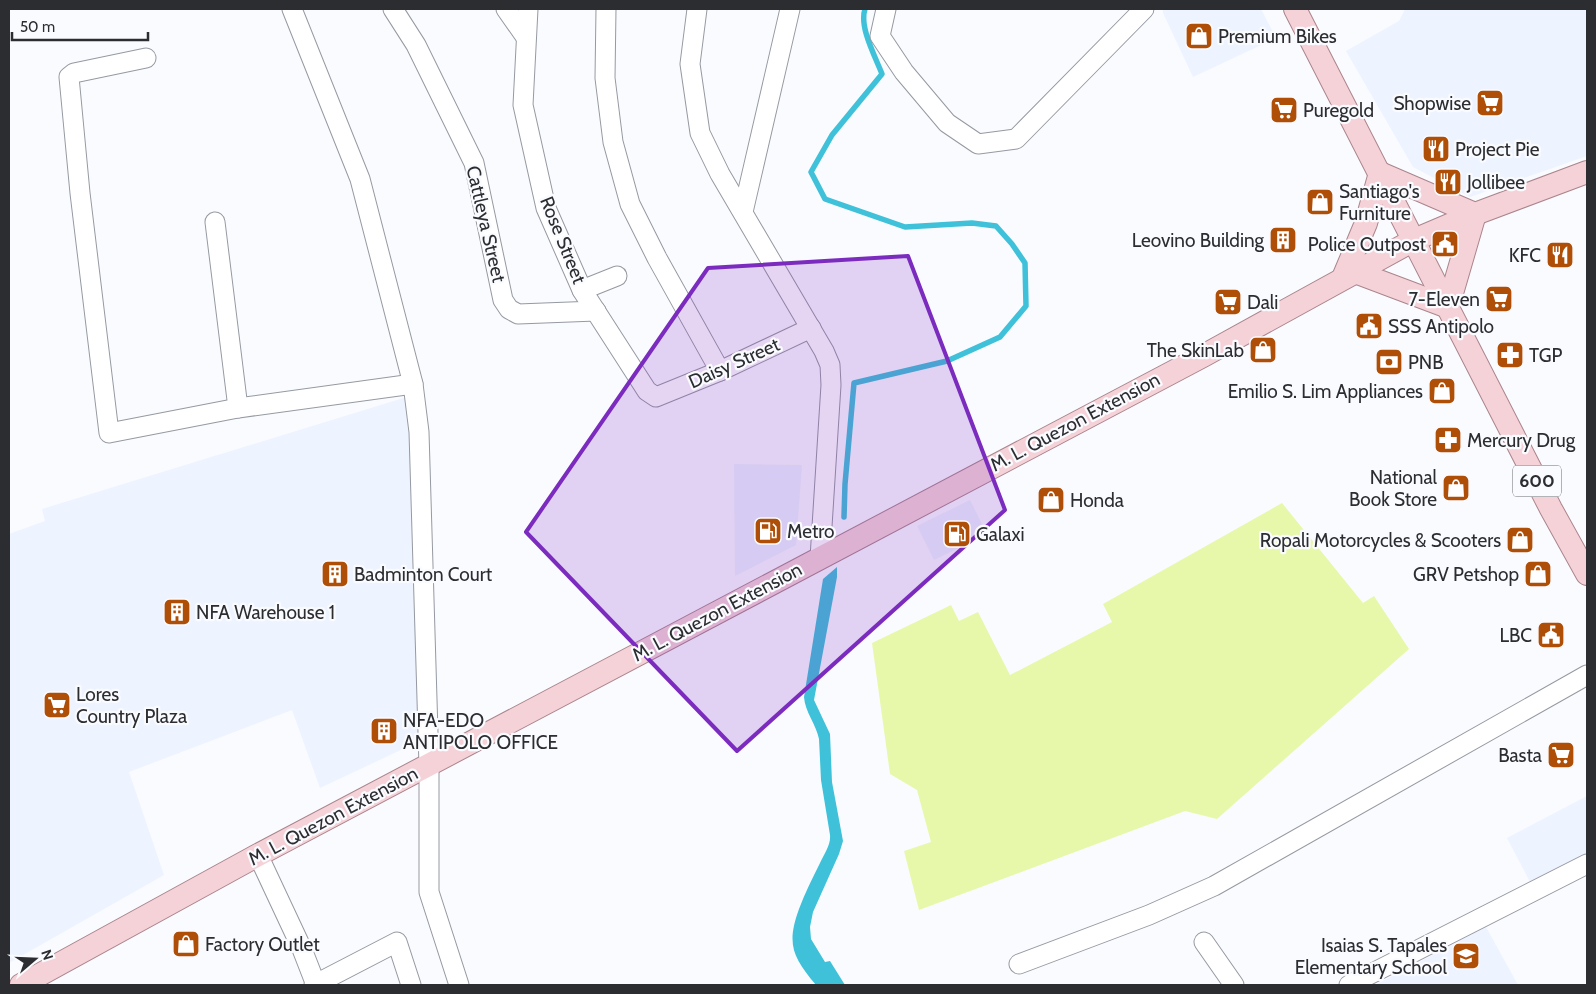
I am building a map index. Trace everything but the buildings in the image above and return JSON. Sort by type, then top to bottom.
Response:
[{"type":"main road","name":"600","points":[[1295,9],[1551,509],[1587,574]]},
{"type":"main road","name":"M. L. Quezon Extension","points":[[22,985],[258,855],[1202,356],[1414,240],[1475,214],[1587,172]]},
{"type":"main road","points":[[1380,173],[1475,214],[1448,307],[1349,275],[1380,173]]},
{"type":"street","points":[[292,9],[360,179],[413,384],[419,432],[429,766],[429,892],[459,985]]},
{"type":"street","name":"Cattleya Street","points":[[393,9],[416,45],[474,163],[503,300],[509,309],[518,314],[596,311]]},
{"type":"street","points":[[506,9],[525,36]]},
{"type":"street","name":"Rose Street","points":[[528,9],[525,36],[523,105],[546,208],[582,290],[647,391],[656,397]]},
{"type":"street","points":[[606,9],[604,78],[613,142],[630,204],[657,258],[720,371]]},
{"type":"street","points":[[697,9],[690,64],[700,133],[720,174],[811,328],[830,365],[831,385],[820,558]]},
{"type":"street","points":[[743,212],[790,9]]},
{"type":"street","points":[[886,9],[880,36],[904,72],[947,123],[978,144],[1016,139],[1144,9]]},
{"type":"street","points":[[146,58],[74,73],[69,77],[80,193],[108,433],[238,408],[413,384]]},
{"type":"street","points":[[215,222],[238,408]]},
{"type":"street","points":[[582,290],[617,276]]},
{"type":"street","name":"Daisy Street","points":[[656,397],[720,371],[811,328]]},
{"type":"street","points":[[1019,964],[1149,915],[1214,886],[1587,675]]},
{"type":"street","points":[[258,855],[302,949],[315,985],[397,942],[411,985]]},
{"type":"street","points":[[1349,985],[1587,864]]},
{"type":"street","points":[[1204,942],[1234,985]]},
{"type":"highlighted area","points":[[908,256],[1005,510],[737,751],[526,532],[708,268]]},
{"type":"shaded area","points":[[1163,9],[1261,9],[1276,38],[1193,77],[1163,13]]},
{"type":"shaded area","name":"Shopwise","points":[[1405,9],[1587,9],[1587,156],[1470,197],[1413,167],[1346,51],[1399,21]]},
{"type":"shaded area","points":[[410,396],[422,740],[320,788],[292,710],[129,772],[164,875],[9,963],[9,534],[45,521],[42,509]]},
{"type":"shaded area","points":[[734,464],[802,465],[796,545],[735,576]]},
{"type":"shaded area","name":"Galaxi","points":[[970,500],[987,534],[934,560],[917,526]]},
{"type":"shaded area","points":[[1587,796],[1587,853],[1530,882],[1507,838]]},
{"type":"shaded area","name":"Isaias S. Tapales Elementary School","points":[[1486,927],[1518,985],[1375,985]]},
{"type":"green space","points":[[1282,503],[1363,603],[1374,596],[1409,649],[1217,819],[1185,811],[919,910],[904,851],[931,842],[917,790],[890,774],[872,643],[951,605],[959,621],[978,612],[1010,675],[1112,622],[1103,604]]},
{"type":"water","points":[[837,567],[837,577],[814,700],[830,734],[832,782],[843,841],[813,912],[810,927],[811,939],[825,962],[830,961],[845,985],[816,985],[797,958],[793,941],[795,921],[799,909],[830,839],[821,780],[819,739],[806,708],[804,697],[823,579]]},
{"type":"waterway","points":[[844,517],[854,383],[947,361],[1000,337],[1026,306],[1025,263],[996,226],[972,223],[905,227],[825,199],[811,172],[832,135],[882,74],[866,33],[864,24],[865,9]]},
{"type":"place","name":"Premium Bikes","points":[[1199,36]]},
{"type":"place","name":"Shopwise","points":[[1490,103]]},
{"type":"place","name":"Puregold","points":[[1284,110]]},
{"type":"place","name":"Project Pie","points":[[1436,149]]},
{"type":"place","name":"Jollibee","points":[[1448,182]]},
{"type":"place","name":"Santiago's Furniture","points":[[1320,202]]},
{"type":"place","name":"Leovino Building","points":[[1283,240]]},
{"type":"place","name":"Police Outpost","points":[[1445,244]]},
{"type":"place","name":"KFC","points":[[1560,255]]},
{"type":"place","name":"7-Eleven","points":[[1499,299]]},
{"type":"place","name":"Dali","points":[[1228,302]]},
{"type":"place","name":"SSS Antipolo","points":[[1369,326]]},
{"type":"place","name":"The SkinLab","points":[[1263,350]]},
{"type":"place","name":"TGP","points":[[1510,355]]},
{"type":"place","name":"PNB","points":[[1389,362]]},
{"type":"place","name":"Emilio S. Lim Appliances","points":[[1442,391]]},
{"type":"place","name":"Mercury Drug","points":[[1448,440]]},
{"type":"place","name":"National Book Store","points":[[1456,488]]},
{"type":"place","name":"Honda","points":[[1051,500]]},
{"type":"place","name":"Metro","points":[[768,531]]},
{"type":"place","name":"Galaxi","points":[[957,534]]},
{"type":"place","name":"Ropali Motorcycles & Scooters","points":[[1520,540]]},
{"type":"place","name":"Badminton Court","points":[[335,574]]},
{"type":"place","name":"GRV Petshop","points":[[1538,574]]},
{"type":"place","name":"NFA Warehouse 1","points":[[177,612]]},
{"type":"place","name":"LBC","points":[[1551,635]]},
{"type":"place","name":"Lores Country Plaza","points":[[57,705]]},
{"type":"place","name":"NFA-EDO ANTIPOLO OFFICE","points":[[384,731]]},
{"type":"place","name":"Basta","points":[[1561,755]]},
{"type":"place","name":"Factory Outlet","points":[[186,944]]},
{"type":"place","name":"Isaias S. Tapales Elementary School","points":[[1466,956]]}]
